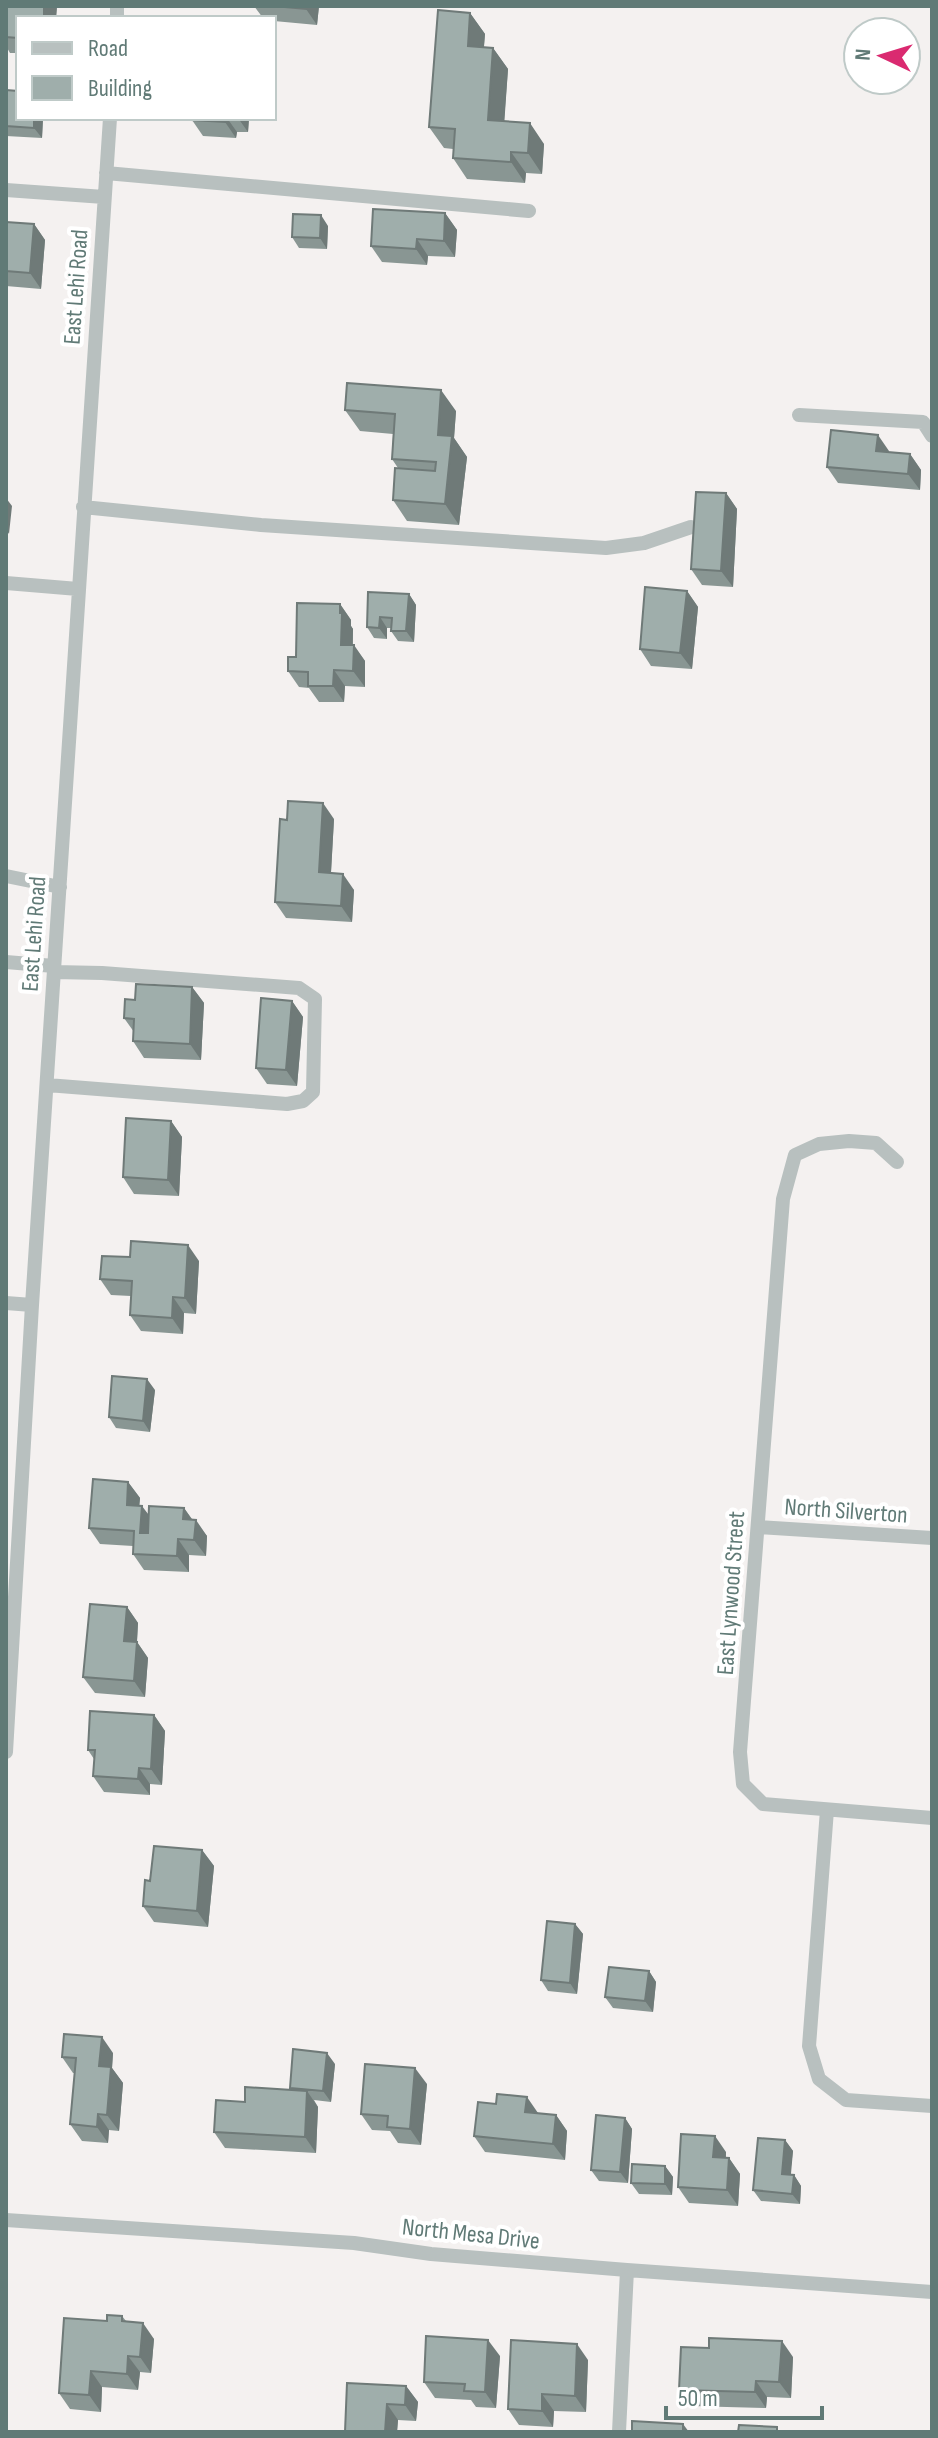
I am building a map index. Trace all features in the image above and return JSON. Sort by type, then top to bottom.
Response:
[{"type":"street","name":"East Lehi Road","points":[[6,1752],[32,1305],[110,120]]},
{"type":"street","points":[[106,173],[529,211]]},
{"type":"street","points":[[6,190],[104,197]]},
{"type":"street","points":[[799,415],[923,422],[932,436]]},
{"type":"street","points":[[83,507],[261,525],[606,548],[644,543],[691,527]]},
{"type":"street","points":[[6,583],[78,589]]},
{"type":"street","points":[[6,876],[60,887]]},
{"type":"street","points":[[6,962],[54,969],[299,988],[315,999],[313,1092],[303,1101],[287,1104],[47,1085]]},
{"type":"street","name":"East Lynwood Street","points":[[897,1162],[876,1143],[849,1141],[819,1144],[795,1155],[783,1199],[740,1752],[743,1784],[763,1804],[932,1818]]},
{"type":"street","points":[[6,1303],[32,1305]]},
{"type":"street","name":"North Silverton","points":[[758,1527],[932,1538]]},
{"type":"street","points":[[827,1810],[809,2046],[819,2079],[846,2100],[932,2106]]},
{"type":"street","name":"North Mesa Drive","points":[[6,2220],[354,2243],[431,2254],[932,2292]]},
{"type":"street","points":[[619,2432],[627,2270]]},
{"type":"building","points":[[6,6],[44,6],[44,16],[16,16],[16,38],[6,37]]},
{"type":"building","points":[[273,6],[306,6],[306,9]]},
{"type":"building","points":[[438,10],[470,13],[468,46],[493,48],[488,120],[530,123],[528,153],[511,152],[511,162],[453,158],[455,129],[429,127]]},
{"type":"building","points":[[6,90],[16,91],[16,120],[34,120],[34,128],[6,126]]},
{"type":"building","points":[[373,209],[445,213],[444,241],[417,239],[416,249],[371,246]]},
{"type":"building","points":[[293,214],[321,215],[320,238],[292,237]]},
{"type":"building","points":[[6,222],[34,224],[30,273],[6,271]]},
{"type":"building","points":[[347,383],[441,390],[438,435],[452,436],[445,504],[393,500],[395,468],[435,471],[436,462],[392,459],[395,414],[345,410]]},
{"type":"building","points":[[831,430],[878,435],[876,451],[910,454],[908,474],[827,467]]},
{"type":"building","points":[[696,492],[726,493],[721,571],[691,569]]},
{"type":"building","points":[[645,587],[687,591],[680,653],[640,649]]},
{"type":"building","points":[[368,592],[409,594],[406,631],[391,631],[392,618],[380,617],[379,628],[367,627]]},
{"type":"building","points":[[297,603],[340,604],[341,645],[354,645],[353,671],[334,670],[333,686],[308,686],[308,672],[288,671],[288,657],[296,657]]},
{"type":"building","points":[[288,801],[323,803],[319,872],[343,874],[341,906],[275,902],[280,819],[287,820]]},
{"type":"building","points":[[136,984],[192,987],[190,1044],[133,1041],[134,1019],[124,1018],[125,999],[135,1000]]},
{"type":"building","points":[[261,998],[292,1001],[286,1070],[256,1068]]},
{"type":"building","points":[[126,1118],[171,1121],[168,1180],[123,1177]]},
{"type":"building","points":[[131,1241],[188,1245],[185,1298],[173,1297],[172,1318],[130,1315],[132,1281],[100,1279],[102,1256],[130,1257]]},
{"type":"building","points":[[112,1376],[147,1379],[143,1421],[109,1417]]},
{"type":"building","points":[[93,1479],[128,1482],[127,1505],[142,1506],[140,1533],[148,1533],[149,1506],[184,1508],[183,1519],[196,1520],[194,1540],[178,1539],[177,1556],[133,1554],[134,1531],[89,1528]]},
{"type":"building","points":[[90,1604],[127,1607],[124,1641],[137,1642],[134,1681],[83,1677]]},
{"type":"building","points":[[90,1711],[154,1715],[151,1769],[139,1768],[138,1779],[93,1776],[95,1750],[88,1750]]},
{"type":"building","points":[[154,1846],[202,1850],[197,1911],[143,1906],[145,1880],[150,1881]]},
{"type":"building","points":[[547,1921],[575,1924],[570,1983],[541,1980]]},
{"type":"building","points":[[609,1967],[649,1971],[645,2001],[605,1997]]},
{"type":"building","points":[[64,2034],[102,2037],[99,2066],[111,2067],[107,2115],[98,2114],[97,2127],[70,2124],[76,2058],[62,2057]]},
{"type":"building","points":[[293,2049],[327,2053],[323,2091],[290,2088]]},
{"type":"building","points":[[365,2064],[415,2068],[410,2129],[387,2127],[388,2116],[361,2114]]},
{"type":"building","points":[[245,2087],[307,2091],[305,2137],[214,2132],[216,2100],[245,2102]]},
{"type":"building","points":[[497,2094],[527,2097],[525,2112],[556,2115],[553,2144],[474,2136],[478,2102],[496,2104]]},
{"type":"building","points":[[596,2115],[625,2118],[620,2172],[591,2170]]},
{"type":"building","points":[[681,2134],[715,2136],[713,2157],[729,2158],[727,2190],[678,2187]]},
{"type":"building","points":[[758,2138],[785,2140],[782,2174],[794,2175],[792,2194],[753,2190]]},
{"type":"building","points":[[632,2164],[665,2166],[665,2184],[631,2183]]},
{"type":"building","points":[[107,2315],[122,2316],[122,2321],[143,2323],[140,2357],[128,2356],[127,2374],[91,2371],[89,2395],[59,2393],[64,2318],[107,2321]]},
{"type":"building","points":[[426,2336],[488,2340],[485,2392],[464,2391],[465,2384],[424,2382]]},
{"type":"building","points":[[709,2338],[782,2341],[779,2382],[756,2381],[755,2392],[679,2390],[681,2347],[709,2348]]},
{"type":"building","points":[[511,2340],[577,2344],[575,2396],[542,2394],[542,2411],[508,2409]]},
{"type":"building","points":[[347,2383],[406,2386],[405,2405],[387,2404],[385,2432],[345,2432]]},
{"type":"building","points":[[632,2421],[683,2424],[683,2432],[632,2432]]},
{"type":"building","points":[[739,2425],[777,2427],[777,2432],[738,2432]]}]
